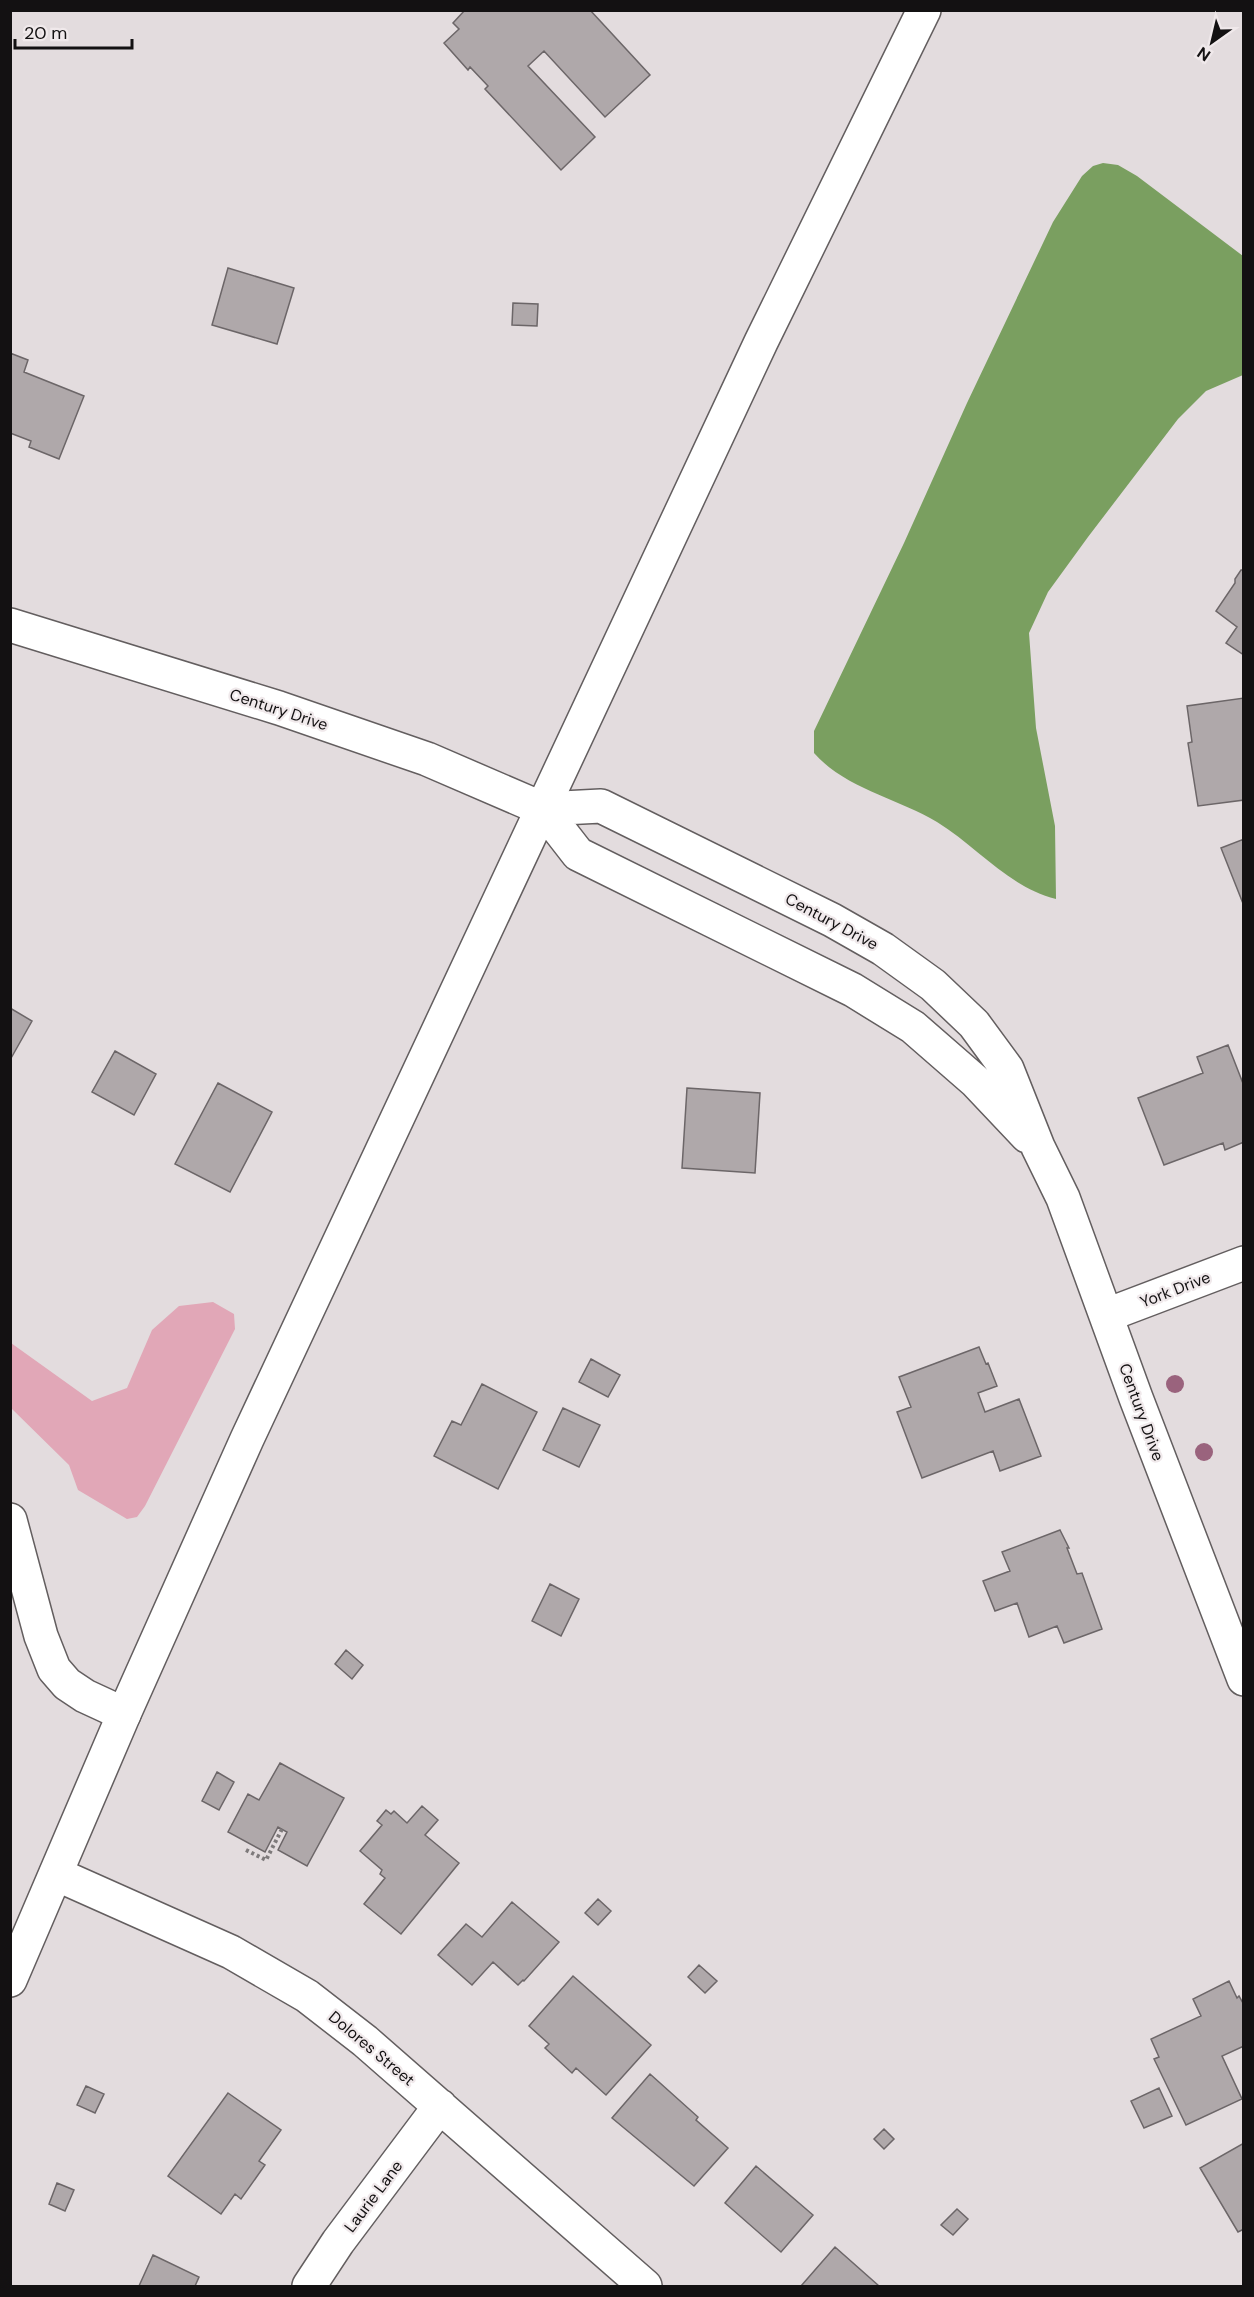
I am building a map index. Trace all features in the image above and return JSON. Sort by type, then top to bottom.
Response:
[{"type":"street","points":[[10,1980],[124,1714],[247,1439],[761,342],[924,10]]},
{"type":"street","name":"Century Drive","points":[[10,625],[279,708],[427,759],[543,809],[601,806],[832,920],[883,949],[933,985],[974,1024],[1007,1069],[1038,1147],[1063,1198],[1136,1398],[1244,1679]]},
{"type":"street","name":"Century Drive","points":[[543,809],[578,854],[853,990],[913,1027],[975,1082],[1038,1147]]},
{"type":"street","name":"York Drive","points":[[1107,1315],[1244,1263]]},
{"type":"street","points":[[10,1520],[44,1645],[54,1669],[67,1684],[85,1696],[124,1714]]},
{"type":"street","name":"Dolores Street","points":[[56,1874],[231,1952],[267,1971],[332,2015],[440,2106],[645,2286]]},
{"type":"street","name":"Laurie Lane","points":[[309,2286],[338,2242],[440,2106]]},
{"type":"path","points":[[246,1850],[266,1860],[282,1829]]},
{"type":"shaded area","points":[[1103,163],[1118,165],[1137,176],[1243,256],[1243,375],[1206,391],[1178,419],[1048,592],[1029,633],[1036,728],[1055,826],[1056,899],[1039,893],[1008,876],[937,822],[841,776],[814,753],[814,731],[1053,222],[1082,176],[1093,166]]},
{"type":"shaded area","points":[[213,1302],[234,1314],[235,1329],[145,1506],[137,1517],[127,1519],[78,1490],[69,1465],[11,1408],[11,1343],[92,1401],[127,1388],[152,1330],[179,1306]]},
{"type":"building","points":[[465,10],[590,10],[650,75],[605,117],[544,51],[528,66],[595,137],[561,170],[485,89],[488,86],[470,67],[468,70],[444,43],[459,29],[453,23]]},
{"type":"building","points":[[228,268],[294,288],[277,344],[212,325]]},
{"type":"building","points":[[513,303],[538,304],[537,326],[512,325]]},
{"type":"building","points":[[10,353],[28,360],[24,372],[84,396],[59,459],[29,447],[31,441],[10,433]]},
{"type":"building","points":[[1241,570],[1244,570],[1244,655],[1226,643],[1237,627],[1216,611]]},
{"type":"building","points":[[1244,698],[1244,800],[1198,806],[1188,743],[1192,742],[1187,706]]},
{"type":"building","points":[[1244,839],[1244,906],[1221,848]]},
{"type":"building","points":[[10,1008],[32,1021],[10,1060]]},
{"type":"building","points":[[1228,1045],[1244,1086],[1244,1142],[1225,1150],[1223,1143],[1164,1165],[1138,1098],[1203,1073],[1197,1057]]},
{"type":"building","points":[[115,1051],[156,1074],[134,1115],[92,1092]]},
{"type":"building","points":[[218,1083],[272,1112],[230,1192],[175,1164]]},
{"type":"building","points":[[687,1088],[760,1093],[755,1173],[682,1168]]},
{"type":"building","points":[[979,1347],[997,1386],[978,1393],[985,1412],[1019,1399],[1041,1456],[1000,1471],[993,1451],[922,1478],[897,1412],[911,1407],[899,1377]]},
{"type":"building","points":[[591,1359],[620,1375],[608,1397],[579,1382]]},
{"type":"building","points":[[482,1384],[537,1412],[498,1489],[434,1456],[452,1421],[461,1425]]},
{"type":"building","points":[[563,1408],[600,1425],[579,1467],[543,1450]]},
{"type":"building","points":[[1060,1530],[1069,1548],[1067,1548],[1077,1574],[1082,1573],[1102,1629],[1064,1643],[1057,1626],[1029,1637],[1017,1603],[995,1611],[983,1581],[1010,1571],[1002,1552]]},
{"type":"building","points":[[550,1584],[579,1599],[561,1636],[532,1621]]},
{"type":"building","points":[[346,1650],[363,1665],[352,1679],[335,1664]]},
{"type":"building","points":[[280,1763],[344,1798],[307,1866],[278,1850],[287,1832],[278,1827],[265,1852],[228,1832],[248,1794],[259,1800]]},
{"type":"building","points":[[217,1772],[234,1782],[219,1810],[202,1801]]},
{"type":"building","points":[[422,1806],[438,1820],[425,1835],[459,1863],[401,1934],[364,1904],[385,1878],[380,1874],[382,1870],[360,1851],[382,1825],[377,1821],[386,1810],[391,1814],[394,1811],[407,1823]]},
{"type":"building","points":[[598,1899],[611,1911],[598,1925],[585,1913]]},
{"type":"building","points":[[512,1902],[559,1942],[518,1985],[493,1962],[472,1985],[438,1955],[466,1924],[482,1937]]},
{"type":"building","points":[[699,1965],[717,1981],[705,1993],[688,1977]]},
{"type":"building","points":[[573,1976],[651,2045],[606,2095],[576,2068],[572,2073],[545,2048],[549,2044],[529,2026]]},
{"type":"building","points":[[1229,1981],[1237,1998],[1239,1996],[1244,2005],[1244,2046],[1222,2056],[1242,2099],[1186,2125],[1154,2059],[1159,2057],[1151,2039],[1201,2016],[1193,1999]]},
{"type":"building","points":[[650,2074],[698,2117],[696,2120],[728,2148],[694,2186],[612,2118]]},
{"type":"building","points":[[86,2086],[104,2094],[95,2113],[77,2105]]},
{"type":"building","points":[[1159,2088],[1172,2116],[1144,2128],[1131,2101]]},
{"type":"building","points":[[228,2093],[281,2130],[259,2161],[265,2165],[241,2199],[235,2194],[221,2214],[168,2176]]},
{"type":"building","points":[[884,2129],[894,2139],[884,2149],[874,2139]]},
{"type":"building","points":[[1244,2143],[1244,2232],[1242,2230],[1238,2232],[1200,2168]]},
{"type":"building","points":[[756,2166],[813,2215],[781,2252],[725,2203]]},
{"type":"building","points":[[57,2183],[74,2190],[65,2211],[49,2204]]},
{"type":"building","points":[[957,2209],[968,2219],[953,2235],[941,2225]]},
{"type":"building","points":[[835,2247],[879,2286],[801,2286]]},
{"type":"building","points":[[153,2255],[199,2277],[195,2286],[139,2286]]}]
